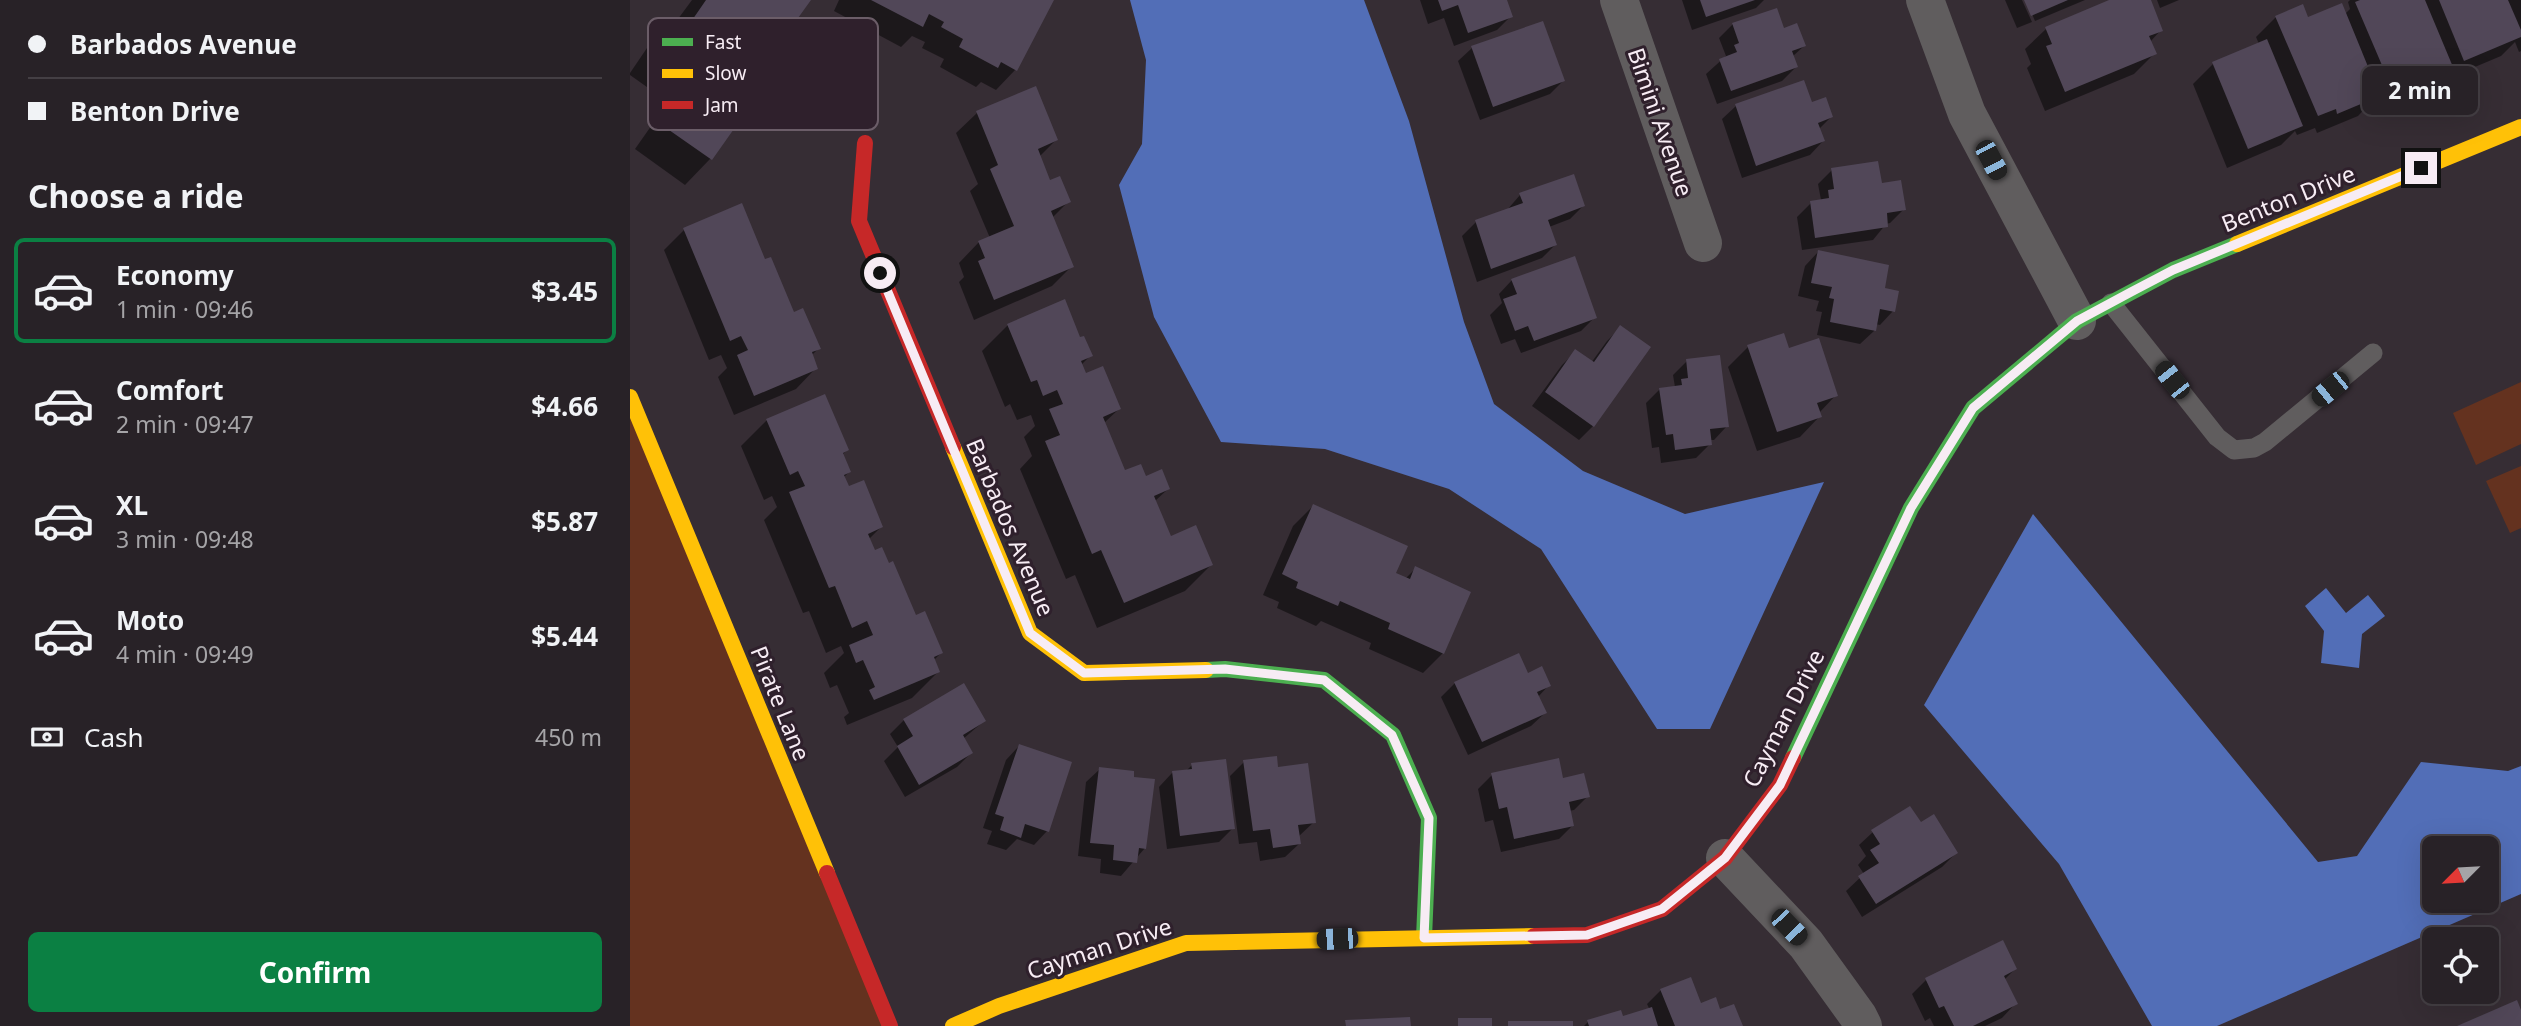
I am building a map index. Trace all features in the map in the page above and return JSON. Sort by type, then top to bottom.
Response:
[{"type":"street","name":"Bimini Avenue","points":[[1619,0],[1703,243]]},
{"type":"street","points":[[1925,0],[1967,114],[2077,321]]},
{"type":"street","name":"Benton Drive","points":[[2077,321],[2173,270],[2521,127]]},
{"type":"street","name":"Barbados Avenue","points":[[865,144],[859,221],[1030,633],[1084,673],[1225,669],[1324,680],[1392,735],[1429,818],[1424,938]]},
{"type":"street","name":"Cayman Drive","points":[[953,1026],[999,1006],[1186,943],[1587,935],[1662,909],[1725,858],[1780,785],[1911,508],[1973,408],[2077,321]]},
{"type":"street","name":"Pirate Lane","points":[[630,397],[890,1026]]},
{"type":"street","points":[[1725,858],[1806,944],[1863,1026]]},
{"type":"lane","points":[[2111,303],[2217,437],[2234,450],[2265,442],[2373,353]]},
{"type":"shaded area","points":[[2521,382],[2521,444],[2476,465],[2453,413]]},
{"type":"shaded area","points":[[630,397],[891,1026],[630,1026]]},
{"type":"shaded area","points":[[2521,466],[2521,528],[2510,533],[2486,481]]},
{"type":"water","points":[[1130,0],[1364,0],[1409,121],[1464,322],[1494,404],[1583,471],[1685,514],[1824,482],[1710,729],[1657,729],[1541,549],[1449,489],[1325,449],[1221,442],[1154,317],[1119,185],[1142,144],[1146,60]]},
{"type":"water","points":[[2033,514],[2318,862],[2357,856],[2421,762],[2508,771],[2521,766],[2521,894],[2499,904],[2499,836],[2422,836],[2422,914],[2475,914],[2445,927],[2422,927],[2422,937],[2217,1026],[2152,1026],[2059,864],[1924,705]]},
{"type":"water","points":[[2326,588],[2346,613],[2368,595],[2385,616],[2362,634],[2359,668],[2321,663],[2324,631],[2305,606]]},
{"type":"building","points":[[706,0],[811,0],[798,18],[694,18]]},
{"type":"building","points":[[871,0],[1054,0],[1017,71],[1001,62],[998,68],[959,47],[963,39],[941,27],[944,22],[929,14],[923,27]]},
{"type":"building","points":[[1438,0],[1507,0],[1513,17],[1468,33],[1458,5],[1442,11]]},
{"type":"building","points":[[1700,0],[1755,0],[1706,17]]},
{"type":"building","points":[[2024,0],[2068,0],[2031,16]]},
{"type":"building","points":[[2109,0],[2151,0],[2163,31],[2149,36],[2157,54],[2065,92],[2046,46],[2052,44],[2045,27]]},
{"type":"building","points":[[2425,0],[2453,67],[2421,80],[2417,71],[2399,78],[2397,73],[2387,77],[2355,2]]},
{"type":"building","points":[[2439,0],[2508,0],[2521,30],[2521,37],[2464,61]]},
{"type":"building","points":[[2342,3],[2380,96],[2337,114],[2336,109],[2318,116],[2275,16],[2303,4],[2308,17]]},
{"type":"building","points":[[1777,8],[1784,28],[1797,23],[1806,46],[1792,51],[1798,67],[1731,91],[1719,59],[1737,52],[1734,45],[1739,43],[1732,23]]},
{"type":"building","points":[[1543,21],[1565,81],[1493,107],[1471,46]]},
{"type":"building","points":[[2267,39],[2303,126],[2248,149],[2212,62]]},
{"type":"building","points":[[1804,80],[1812,102],[1826,97],[1833,117],[1818,123],[1825,141],[1756,166],[1735,104]]},
{"type":"building","points":[[1036,86],[1058,140],[1038,149],[1050,180],[1060,176],[1071,202],[1051,211],[1074,267],[994,300],[978,261],[985,258],[978,241],[1014,226],[990,169],[998,165],[976,111]]},
{"type":"building","points":[[669,130],[733,130],[712,160]]},
{"type":"building","points":[[1878,161],[1882,183],[1901,180],[1906,210],[1887,213],[1888,227],[1815,238],[1810,201],[1829,198],[1828,190],[1834,189],[1831,168]]},
{"type":"building","points":[[1574,174],[1585,206],[1548,220],[1557,245],[1491,269],[1475,220],[1523,203],[1519,193]]},
{"type":"building","points":[[742,203],[765,259],[771,257],[794,312],[803,308],[821,349],[812,352],[818,369],[754,396],[737,355],[748,350],[741,336],[730,341],[683,228]]},
{"type":"building","points":[[1818,250],[1889,265],[1885,288],[1899,291],[1895,312],[1880,309],[1876,331],[1830,322],[1834,299],[1829,298],[1832,287],[1811,283]]},
{"type":"building","points":[[1575,256],[1597,318],[1534,341],[1528,326],[1515,331],[1503,299],[1517,294],[1511,279]]},
{"type":"building","points":[[1065,299],[1080,337],[1084,336],[1093,356],[1081,361],[1086,373],[1103,366],[1121,409],[1103,417],[1125,470],[1141,464],[1146,476],[1162,469],[1170,489],[1154,496],[1171,536],[1196,525],[1213,565],[1124,603],[1101,550],[1092,554],[1045,441],[1060,435],[1049,409],[1063,404],[1057,390],[1043,396],[1037,380],[1031,382],[1007,324]]},
{"type":"building","points":[[1620,325],[1651,347],[1594,427],[1545,392],[1575,349],[1594,362]]},
{"type":"building","points":[[1784,333],[1789,348],[1819,338],[1838,396],[1817,403],[1822,417],[1777,432],[1747,345]]},
{"type":"building","points":[[1720,355],[1729,427],[1710,429],[1712,445],[1675,450],[1673,434],[1666,435],[1659,388],[1682,385],[1681,379],[1688,378],[1686,359]]},
{"type":"building","points":[[825,394],[849,450],[843,453],[851,472],[844,475],[849,486],[864,480],[883,527],[868,534],[875,550],[882,547],[889,563],[893,561],[916,615],[925,611],[943,653],[934,657],[940,672],[874,700],[869,690],[875,687],[863,660],[856,663],[849,645],[873,635],[867,621],[852,628],[835,586],[829,588],[789,492],[805,486],[798,471],[790,475],[766,419]]},
{"type":"building","points":[[1313,504],[1408,546],[1396,573],[1410,579],[1415,566],[1471,592],[1444,654],[1388,629],[1390,623],[1340,601],[1338,606],[1296,588],[1298,582],[1282,574]]},
{"type":"building","points":[[1519,653],[1528,673],[1542,666],[1551,686],[1537,692],[1547,713],[1482,742],[1454,682]]},
{"type":"building","points":[[964,683],[986,721],[963,735],[973,753],[919,785],[897,746],[913,736],[903,719]]},
{"type":"building","points":[[1019,744],[1072,762],[1049,832],[1025,824],[1021,838],[1000,830],[1004,817],[995,814]]},
{"type":"building","points":[[1277,756],[1278,767],[1308,763],[1316,823],[1298,825],[1301,844],[1273,848],[1270,829],[1253,831],[1243,760]]},
{"type":"building","points":[[1559,758],[1563,778],[1584,773],[1590,797],[1569,802],[1574,826],[1514,839],[1507,807],[1499,809],[1491,773]]},
{"type":"building","points":[[1226,759],[1235,829],[1180,836],[1172,771],[1192,769],[1191,763]]},
{"type":"building","points":[[1099,767],[1134,771],[1134,777],[1155,779],[1146,849],[1139,848],[1137,863],[1113,860],[1114,845],[1090,843]]},
{"type":"building","points":[[1910,806],[1921,822],[1934,814],[1958,853],[1876,904],[1858,876],[1879,863],[1870,850],[1880,844],[1871,830]]},
{"type":"building","points":[[2003,940],[2017,969],[2004,976],[2018,1004],[1973,1026],[1954,1026],[1944,1006],[1939,1008],[1925,978]]},
{"type":"building","points":[[1691,977],[1701,1003],[1716,997],[1720,1009],[1734,1004],[1743,1026],[1675,1026],[1660,989]]},
{"type":"building","points":[[2517,1000],[2521,1010],[2521,1026],[2457,1026]]},
{"type":"building","points":[[1652,1007],[1658,1026],[1589,1026],[1587,1020],[1621,1010],[1623,1016]]},
{"type":"building","points":[[1410,1017],[1411,1026],[1346,1026],[1345,1020]]},
{"type":"building","points":[[1458,1018],[1492,1018],[1492,1026],[1458,1026]]},
{"type":"building","points":[[1508,1021],[1573,1021],[1573,1026],[1508,1026]]},
{"type":"traffic: fast","points":[[1793,758],[1911,508],[1973,408],[2077,321],[2173,270],[2237,244]]},
{"type":"traffic: fast","points":[[1206,670],[1225,669],[1324,680],[1393,735],[1429,818],[1424,938]]},
{"type":"traffic: slow","points":[[2237,244],[2521,127]]},
{"type":"traffic: slow","points":[[630,397],[827,873]]},
{"type":"traffic: slow","points":[[953,447],[1030,633],[1084,673],[1206,670]]},
{"type":"traffic: slow","points":[[953,1026],[999,1006],[1186,943],[1534,936]]},
{"type":"traffic: jam","points":[[865,143],[859,221],[953,447]]},
{"type":"traffic: jam","points":[[1534,936],[1587,935],[1662,909],[1725,858],[1780,785],[1793,758]]},
{"type":"traffic: jam","points":[[827,873],[890,1026]]},
{"type":"route","points":[[880,273],[1030,633],[1084,673],[1225,669],[1324,680],[1392,735],[1429,818],[1424,938],[1587,935],[1662,909],[1725,858],[1780,785],[1911,508],[1973,408],[2077,321],[2131,292],[2173,270],[2421,168]]}]
